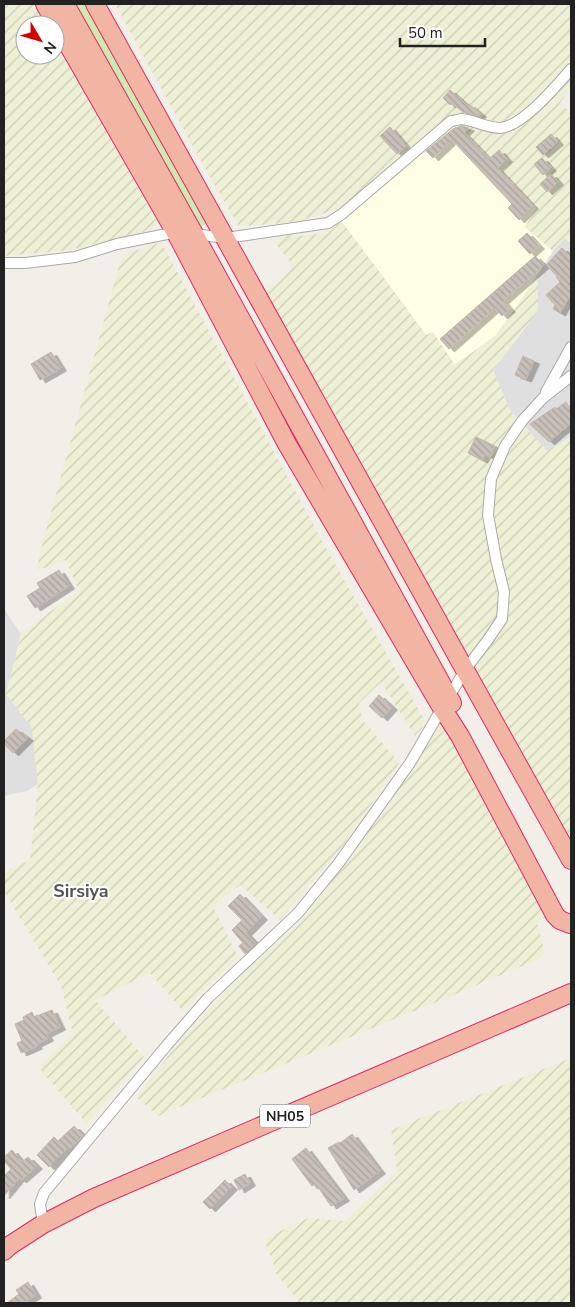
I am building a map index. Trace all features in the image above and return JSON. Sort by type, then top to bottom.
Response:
[{"type":"highway","points":[[46,4],[176,233],[288,444],[446,703]]},
{"type":"highway","points":[[65,4],[194,234],[446,703],[571,925]]},
{"type":"highway","points":[[95,4],[571,860]]},
{"type":"highway","name":"NH05","points":[[4,1251],[43,1224],[94,1198],[571,993]]},
{"type":"street","points":[[4,263],[25,263],[75,257],[116,244],[176,233],[226,238],[328,223],[342,214],[451,121],[462,119],[483,126],[500,128],[513,125],[540,102],[571,69]]},
{"type":"street","points":[[543,398],[571,347]]},
{"type":"street","points":[[43,1224],[40,1204],[44,1193],[208,998],[298,913],[338,864],[410,763],[465,670],[502,619],[504,592],[488,515],[491,479],[505,446],[522,421],[543,398],[571,376]]},
{"type":"shaded area","points":[[4,4],[35,4],[41,15],[15,15],[15,65],[65,65],[65,57],[158,224],[150,230],[70,250],[4,256]]},
{"type":"shaded area","points":[[115,4],[571,4],[571,88],[560,103],[571,113],[571,244],[565,238],[553,251],[525,227],[536,208],[451,117],[441,121],[339,209],[299,221],[239,227]]},
{"type":"shaded area","points":[[457,123],[536,208],[525,227],[553,251],[495,336],[454,365],[433,332],[426,335],[342,222],[423,147]]},
{"type":"shaded area","points":[[342,222],[426,335],[433,332],[455,365],[495,336],[538,274],[538,311],[493,370],[509,409],[547,451],[571,437],[571,844],[265,290],[284,277],[292,268],[290,262],[275,243],[279,239],[289,235],[318,234]]},
{"type":"shaded area","points":[[565,238],[571,244],[571,437],[547,451],[509,409],[493,370],[538,311],[538,274],[553,251]]},
{"type":"shaded area","points":[[161,242],[327,550],[424,719],[423,727],[415,736],[381,682],[359,703],[362,719],[399,763],[345,843],[280,920],[240,885],[213,906],[238,957],[183,1011],[150,973],[95,1000],[144,1057],[87,1124],[38,1067],[73,1034],[61,986],[4,891],[4,872],[30,860],[38,784],[32,728],[6,694],[21,634],[79,590],[65,560],[36,571],[42,545],[122,255]]},
{"type":"shaded area","points":[[4,609],[21,634],[6,694],[32,727],[38,784],[27,791],[4,796]]},
{"type":"shaded area","points":[[442,720],[550,915],[537,922],[545,953],[537,960],[158,1116],[136,1097],[172,1051],[230,985],[296,926],[338,872],[409,773]]},
{"type":"shaded area","points":[[571,1058],[571,1303],[300,1303],[277,1275],[264,1239],[308,1218],[345,1221],[397,1171],[391,1130]]},
{"type":"green space","points":[[73,4],[86,4],[208,221],[205,225],[198,225]]},
{"type":"building","points":[[450,90],[468,106],[469,104],[481,114],[479,116],[463,112],[451,103],[450,105],[443,98]]},
{"type":"building","points":[[462,126],[469,128],[464,133],[489,159],[499,150],[507,159],[497,168],[533,206],[519,220],[508,208],[512,204],[452,140],[433,158],[426,151],[454,128]]},
{"type":"building","points":[[390,127],[406,146],[397,154],[380,136]]},
{"type":"building","points":[[551,134],[558,142],[543,155],[536,147]]},
{"type":"building","points":[[542,158],[551,168],[543,175],[534,164]]},
{"type":"building","points":[[551,174],[558,182],[547,192],[540,184]]},
{"type":"building","points":[[527,233],[539,246],[530,254],[518,241]]},
{"type":"building","points":[[562,248],[571,257],[571,294],[560,313],[553,309],[555,305],[546,295],[560,282],[546,265]]},
{"type":"building","points":[[535,256],[544,265],[503,301],[510,309],[502,316],[495,308],[449,349],[440,339]]},
{"type":"building","points":[[51,352],[61,368],[40,380],[31,364]]},
{"type":"building","points":[[523,356],[534,361],[526,379],[515,375]]},
{"type":"building","points":[[566,402],[571,410],[571,423],[549,442],[530,424]]},
{"type":"building","points":[[476,437],[495,446],[490,457],[485,454],[482,460],[468,453]]},
{"type":"building","points":[[59,570],[69,586],[35,608],[27,596],[40,588],[37,583]]},
{"type":"building","points":[[379,695],[392,707],[382,718],[369,706]]},
{"type":"building","points":[[16,729],[28,738],[13,753],[4,744],[4,741]]},
{"type":"building","points":[[240,894],[262,917],[246,933],[256,943],[245,954],[239,946],[243,943],[232,930],[242,920],[228,906]]},
{"type":"building","points":[[52,1010],[60,1027],[46,1034],[48,1038],[36,1044],[37,1046],[21,1053],[17,1043],[22,1041],[15,1024],[24,1020],[23,1017],[32,1012],[34,1017]]},
{"type":"building","points":[[74,1126],[83,1135],[49,1167],[37,1155],[54,1137],[58,1141]]},
{"type":"building","points":[[352,1134],[380,1171],[354,1190],[328,1148],[340,1143]]},
{"type":"building","points":[[306,1148],[344,1198],[331,1206],[316,1184],[312,1186],[292,1159]]},
{"type":"building","points":[[12,1150],[22,1162],[28,1157],[37,1166],[21,1180],[19,1178],[4,1196],[4,1176],[11,1169],[4,1161],[4,1157]]},
{"type":"building","points":[[245,1174],[250,1183],[239,1190],[234,1180]]},
{"type":"building","points":[[225,1180],[232,1187],[210,1209],[203,1202]]},
{"type":"building","points":[[28,1282],[36,1295],[23,1303],[7,1303],[19,1294],[16,1290]]},
{"type":"district","name":"Sirsiya","points":[[81,891]]}]
